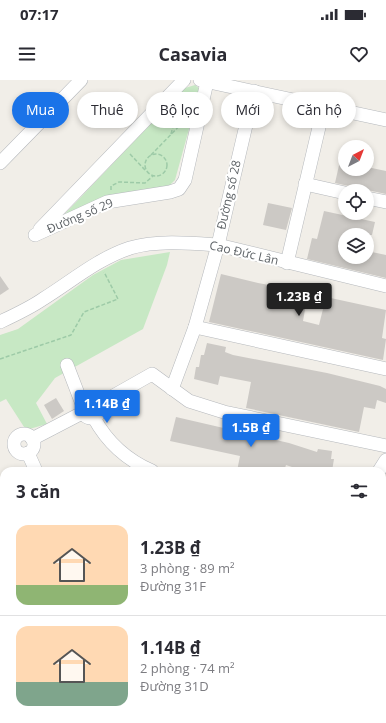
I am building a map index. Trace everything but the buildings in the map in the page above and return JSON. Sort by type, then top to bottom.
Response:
[{"type":"street","points":[[0,164],[81,80]]},
{"type":"street","name":"Đường số 29","points":[[173,92],[184,80]]},
{"type":"street","points":[[203,81],[227,83],[282,97]]},
{"type":"street","name":"Đường số 29","points":[[202,92],[203,81]]},
{"type":"street","name":"Đường số 28","points":[[172,389],[195,327],[218,245],[254,91]]},
{"type":"street","points":[[356,113],[386,120]]},
{"type":"street","name":"Đường số 29","points":[[146,119],[35,235],[110,202],[170,192],[179,189],[185,180],[196,128]]},
{"type":"street","points":[[287,263],[319,128]]},
{"type":"street","points":[[305,184],[338,191]]},
{"type":"street","points":[[374,199],[386,202]]},
{"type":"street","name":"Cao Đức Lân","points":[[0,322],[42,300],[99,262],[131,248],[148,245],[183,243],[218,245],[386,286]]},
{"type":"street","points":[[195,327],[386,369]]},
{"type":"street","points":[[67,366],[86,412],[111,443],[133,460],[145,467]]},
{"type":"street","points":[[86,412],[86,400],[92,399],[99,404],[152,374],[189,401],[224,412],[386,446]]},
{"type":"street","points":[[32,439],[86,412]]},
{"type":"street","points":[[21,435],[27,435],[32,439],[34,446],[28,453],[22,454],[16,451],[14,442],[21,435]]},
{"type":"street","points":[[28,453],[34,467]]},
{"type":"path","points":[[170,135],[172,128]]},
{"type":"path","points":[[141,165],[177,128]]},
{"type":"path","points":[[121,145],[147,172],[153,176]]},
{"type":"path","points":[[110,202],[111,186],[119,182],[145,183],[153,176],[163,173],[166,166],[162,156],[151,155]]},
{"type":"path","points":[[146,160],[145,166],[147,172]]},
{"type":"path","points":[[0,359],[71,335],[84,312],[118,299],[99,262]]},
{"type":"green space","points":[[195,85],[200,89],[199,92],[181,92],[185,88]]},
{"type":"green space","points":[[147,128],[189,128],[175,180],[168,187],[59,220]]},
{"type":"green space","points":[[170,252],[167,265],[143,329],[55,378],[36,403],[47,424],[26,430],[6,399],[0,402],[0,335],[18,329],[93,275],[121,260]]}]
